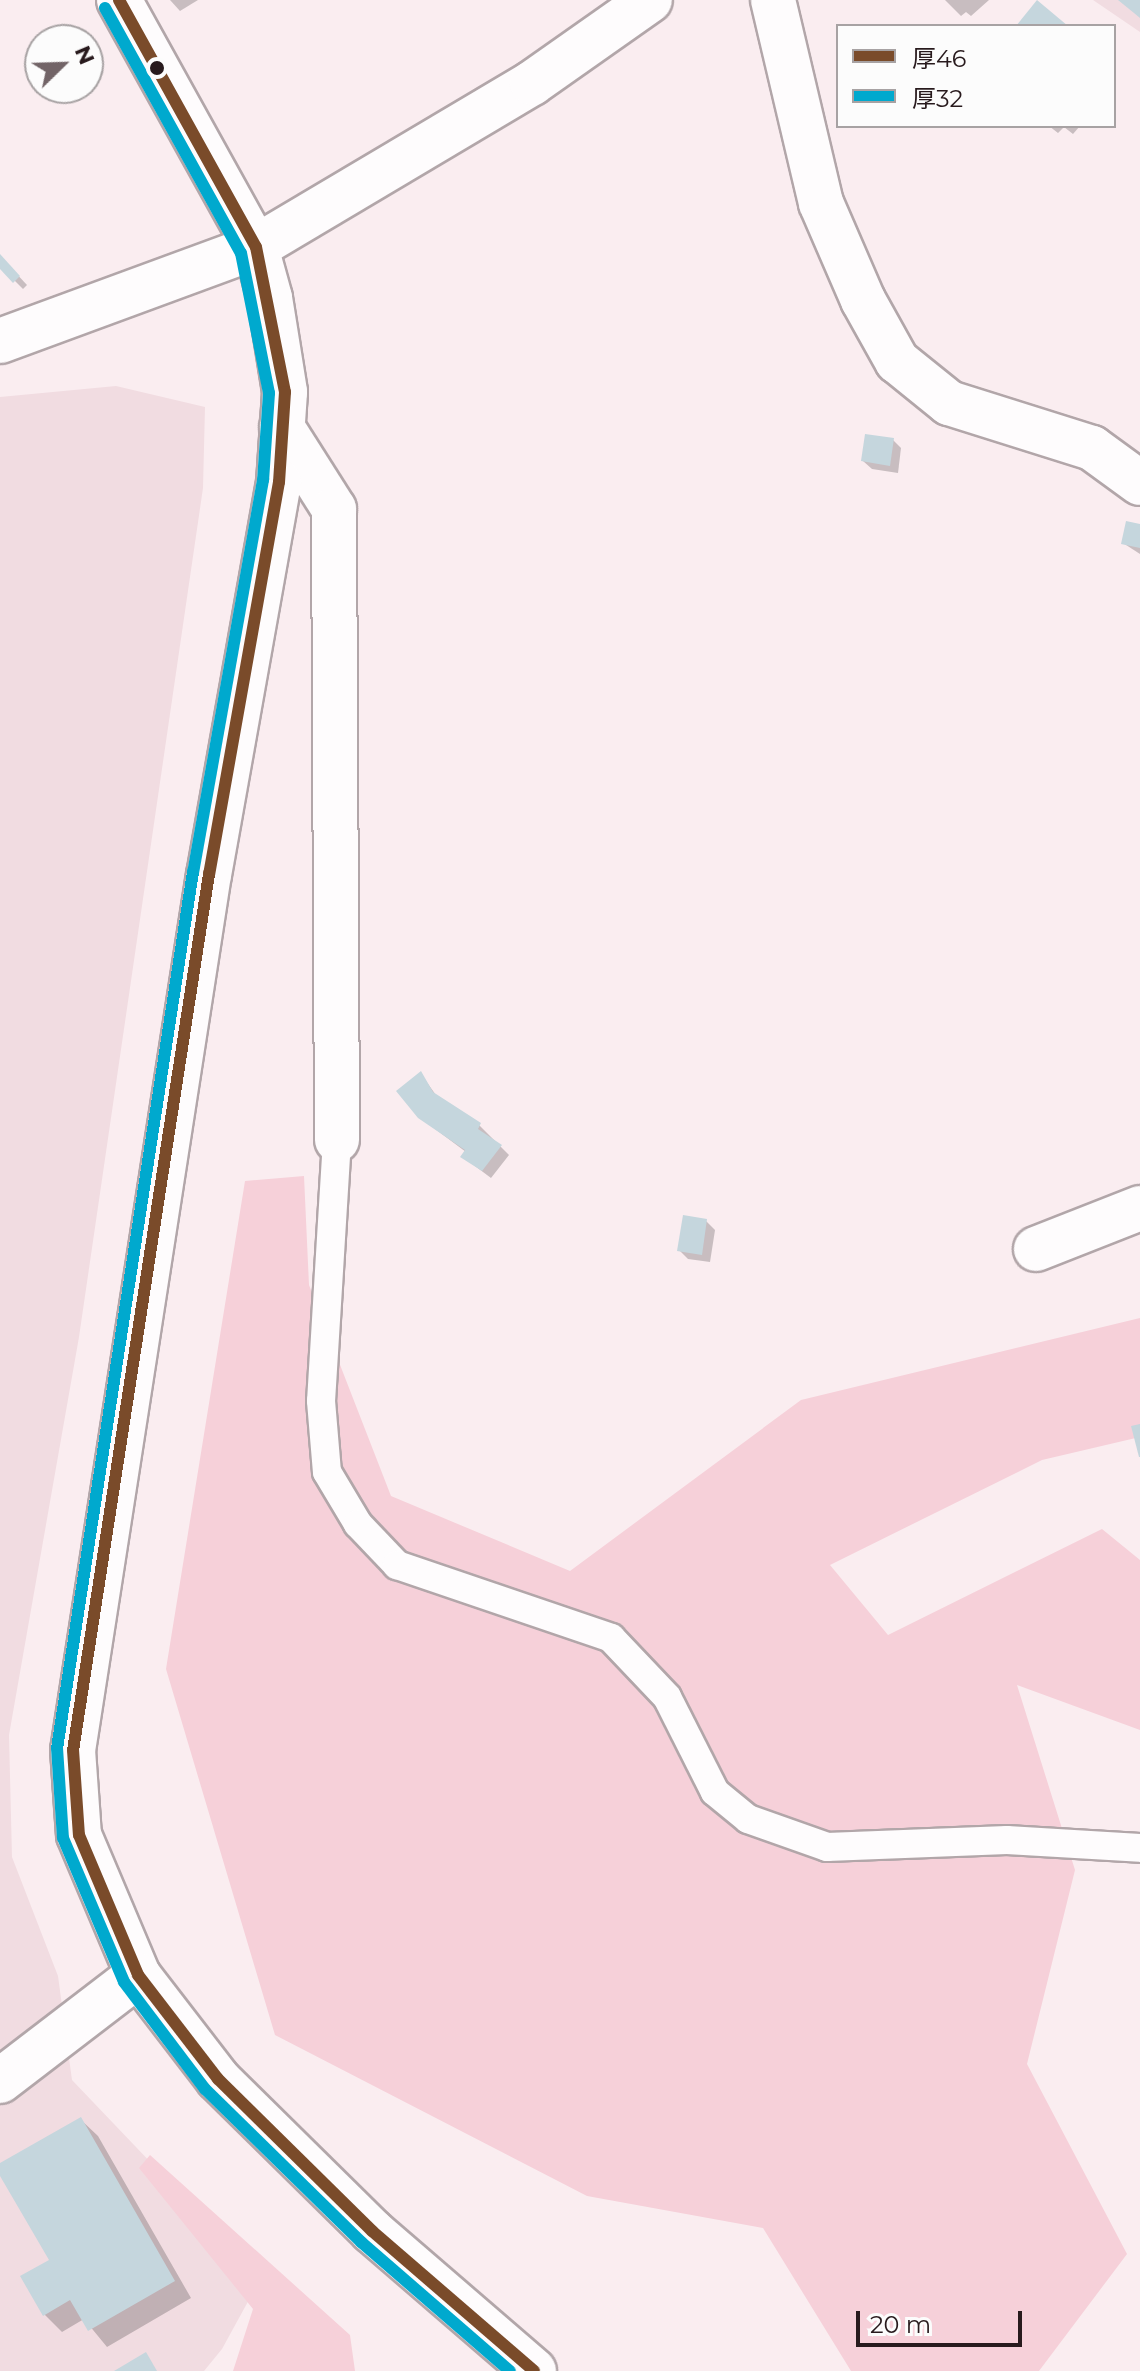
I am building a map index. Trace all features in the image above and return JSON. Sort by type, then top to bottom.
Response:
[{"type":"street","points":[[119,0],[256,247],[270,298],[285,392],[279,482],[209,874],[73,1750],[79,1835],[138,1975],[218,2079],[372,2231],[534,2371]]},
{"type":"street","points":[[0,341],[256,247],[532,83],[650,0]]},
{"type":"street","points":[[773,0],[821,203],[897,361],[949,403],[1092,448],[1140,483]]},
{"type":"street","points":[[282,427],[334,509],[337,1140]]},
{"type":"street","points":[[1036,1249],[1092,1238],[1140,1208]]},
{"type":"street","points":[[0,2081],[138,1975]]},
{"type":"lane","points":[[337,1140],[321,1401],[327,1472],[358,1524],[397,1565],[611,1638],[667,1697],[715,1792],[748,1819],[827,1847],[1007,1840],[1140,1848]]},
{"type":"shaded area","points":[[1093,0],[1140,0],[1140,32]]},
{"type":"shaded area","points":[[116,386],[205,407],[203,488],[79,1337],[9,1735],[12,1857],[58,1976],[72,2080],[261,2278],[222,2349],[204,2371],[0,2371],[0,397]]},
{"type":"shaded area","points":[[304,1176],[309,1285],[391,1496],[570,1571],[801,1400],[1140,1318],[1140,1437],[1042,1460],[830,1565],[888,1635],[1102,1529],[1140,1560],[1140,1730],[1017,1685],[1075,1870],[1027,2064],[1127,2254],[1039,2371],[851,2371],[763,2228],[587,2196],[275,2035],[166,1669],[245,1181]]},
{"type":"shaded area","points":[[150,2155],[350,2335],[355,2371],[233,2371],[253,2309],[139,2168]]},
{"type":"building","points":[[1037,0],[1066,24],[1018,24]]},
{"type":"building","points":[[1118,0],[1140,0],[1140,18],[1134,13]]},
{"type":"building","points":[[0,254],[20,276],[13,283],[0,269]]},
{"type":"building","points":[[865,434],[894,438],[890,466],[861,461]]},
{"type":"building","points":[[1126,521],[1140,524],[1140,548],[1121,544]]},
{"type":"building","points":[[421,1071],[433,1092],[481,1123],[478,1129],[502,1145],[482,1171],[460,1157],[465,1150],[418,1118],[396,1091]]},
{"type":"building","points":[[683,1215],[707,1219],[702,1255],[677,1251]]},
{"type":"building","points":[[1140,1424],[1140,1457],[1139,1457],[1131,1426]]},
{"type":"building","points":[[81,2117],[175,2281],[88,2331],[70,2300],[43,2316],[20,2276],[49,2260],[0,2176],[0,2163]]},
{"type":"building","points":[[146,2352],[157,2371],[114,2371]]},
{"type":"transit line","name":"厚46","points":[[119,0],[256,247],[285,392],[279,482],[209,874],[73,1750],[79,1835],[138,1975],[218,2079],[372,2231],[534,2371]]},
{"type":"transit line","name":"厚32","points":[[105,8],[241,253],[269,393],[263,480],[193,872],[57,1748],[63,1838],[124,1982],[205,2089],[361,2242],[510,2371]]}]
